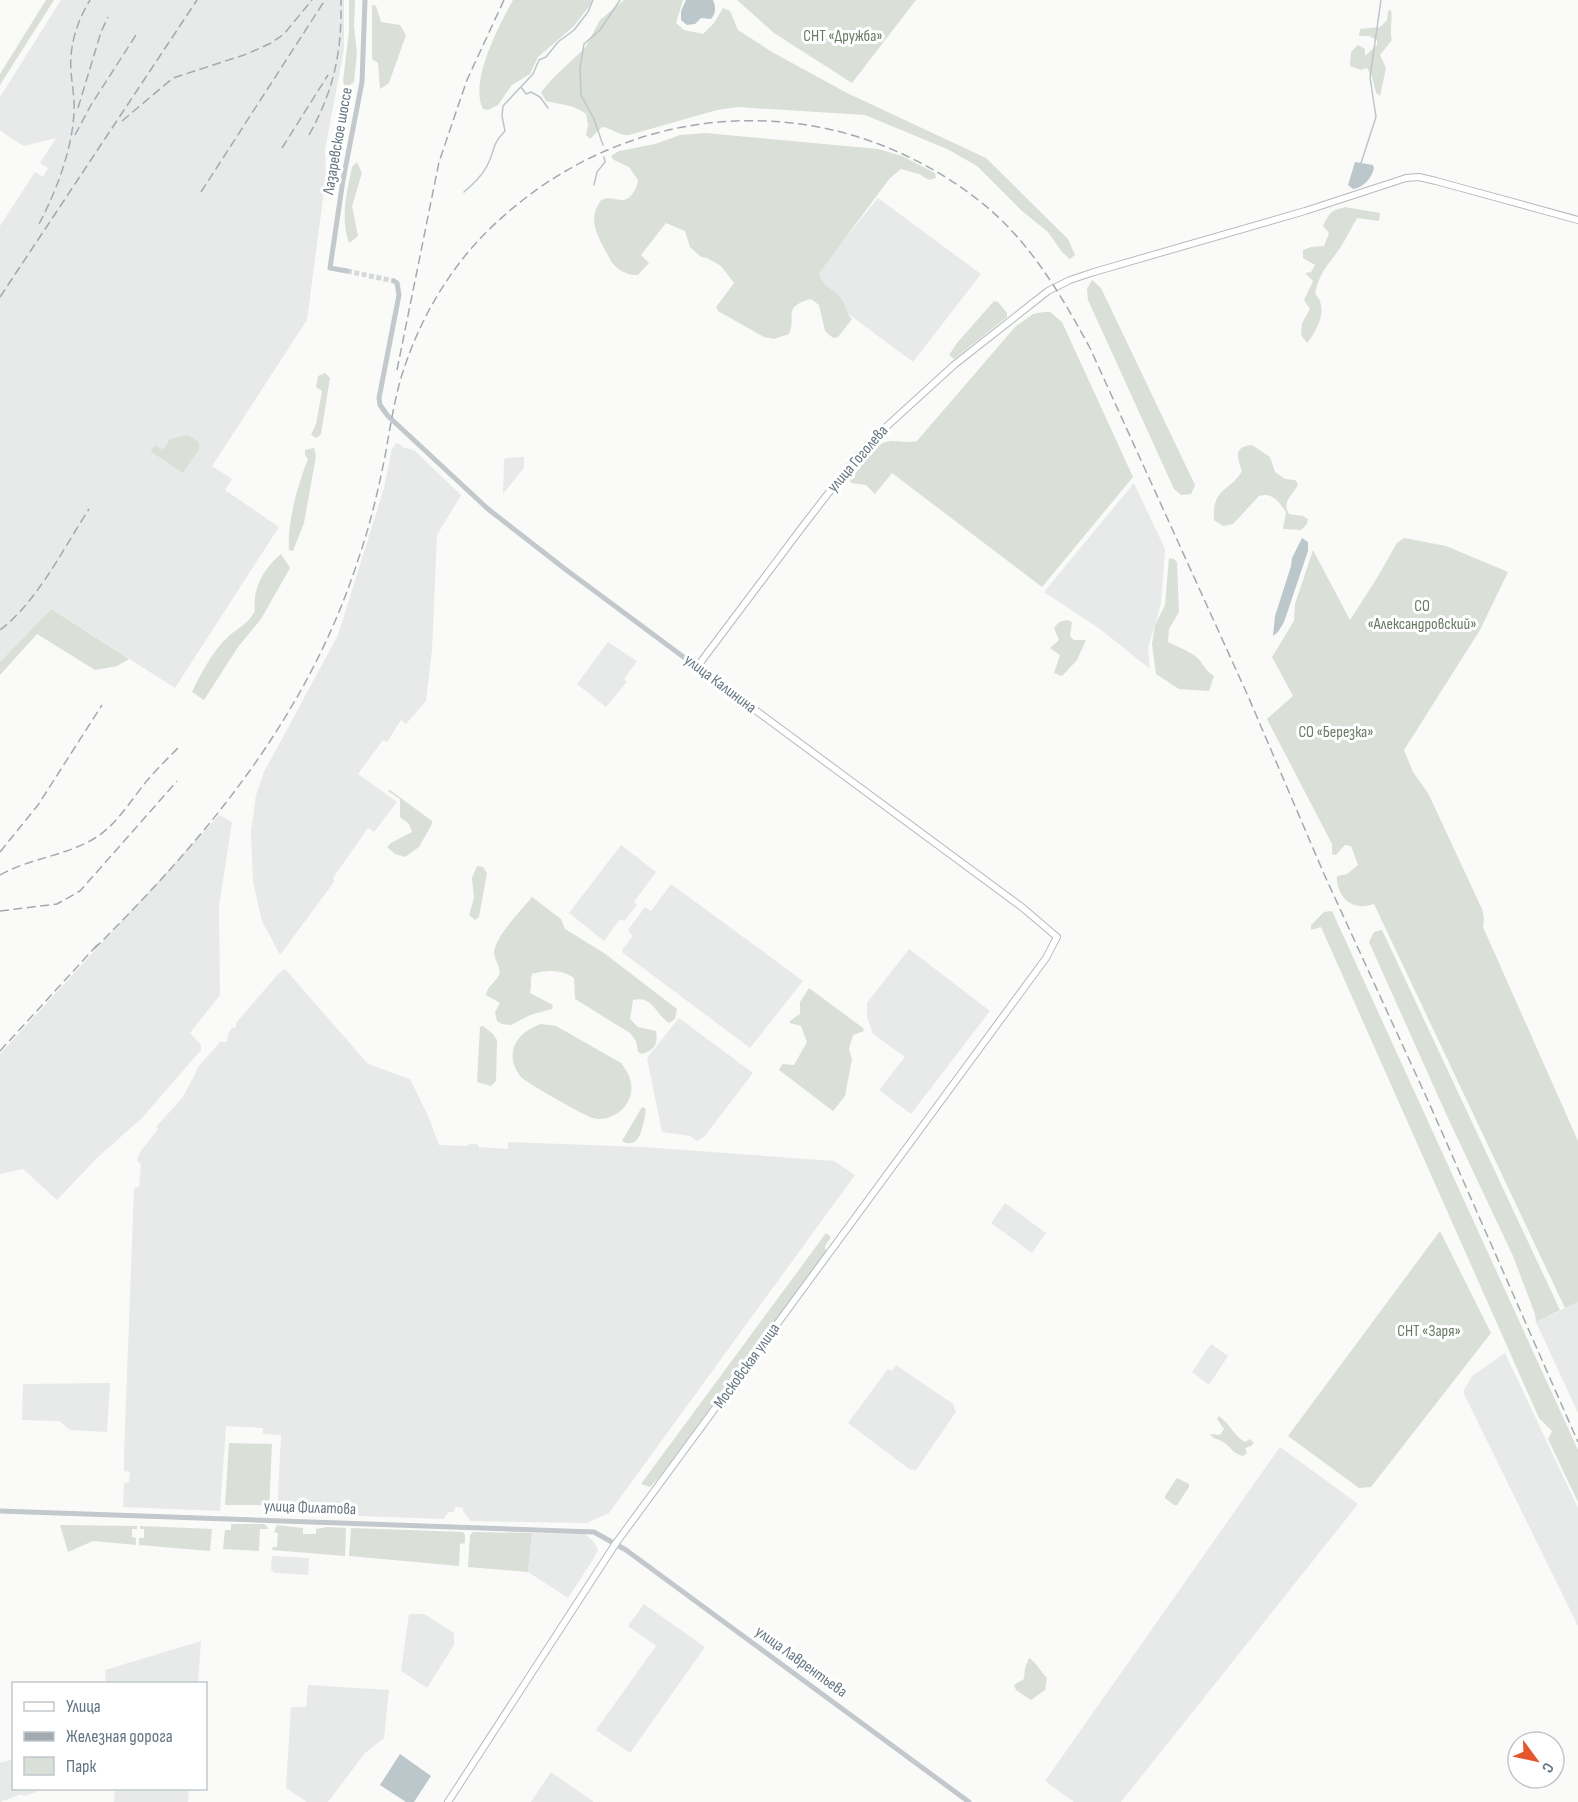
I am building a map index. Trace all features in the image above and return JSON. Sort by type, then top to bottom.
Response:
[{"type":"main road","name":"улица Гоголева","points":[[697,667],[803,526],[875,436],[954,365],[1056,286],[1094,272],[1305,211],[1406,178],[1419,177],[1436,181],[1578,220]]},
{"type":"main road","name":"улица Калинина","points":[[697,667],[1023,908],[1057,937]]},
{"type":"main road","name":"Московская улица","points":[[448,1802],[616,1543],[1046,958],[1057,937]]},
{"type":"street","name":"Лазаревское шоссе","points":[[347,271],[330,268],[362,82],[364,0]]},
{"type":"street","name":"улица Калинина","points":[[394,281],[397,283],[399,295],[379,398],[380,405],[392,420],[489,509],[565,569],[697,667]]},
{"type":"street","name":"улица Филатова","points":[[0,1511],[584,1530],[594,1532],[616,1543]]},
{"type":"street","name":"улица Лаврентьева","points":[[616,1543],[969,1802]]},
{"type":"shaded area","points":[[61,0],[344,0],[344,49],[325,150],[326,176],[307,320],[212,466],[232,479],[225,490],[279,527],[175,688],[51,609],[0,662],[0,226],[35,172],[43,177],[48,168],[40,163],[56,138],[24,146],[12,139],[0,130],[0,97]]},
{"type":"shaded area","points":[[686,0],[713,0],[715,10],[713,17],[711,19],[701,18],[695,24],[687,25],[681,20],[681,11]]},
{"type":"shaded area","points":[[1355,162],[1373,165],[1374,168],[1366,182],[1353,189],[1348,185]]},
{"type":"shaded area","points":[[878,198],[981,274],[913,362],[808,284]]},
{"type":"shaded area","points":[[396,443],[401,447],[414,450],[461,495],[437,535],[432,650],[426,701],[406,724],[401,720],[387,742],[383,740],[358,774],[397,802],[374,832],[368,828],[333,878],[334,882],[280,955],[262,921],[253,882],[251,831],[256,795],[264,772],[338,635],[384,488],[392,449]]},
{"type":"shaded area","points":[[524,457],[524,468],[503,494],[505,458]]},
{"type":"shaded area","points":[[1134,483],[1165,549],[1161,604],[1148,648],[1150,669],[1100,629],[1044,592]]},
{"type":"shaded area","points":[[1302,538],[1308,542],[1308,551],[1284,622],[1273,636],[1275,616],[1292,558]]},
{"type":"shaded area","points":[[608,642],[637,661],[624,679],[627,682],[606,707],[577,684]]},
{"type":"shaded area","points":[[219,815],[232,822],[219,906],[220,995],[190,1033],[201,1045],[201,1050],[142,1118],[98,1157],[57,1200],[23,1169],[0,1174],[0,1054]]},
{"type":"shaded area","points":[[621,845],[656,872],[634,902],[637,905],[624,921],[620,919],[604,941],[569,913]]},
{"type":"shaded area","points":[[671,884],[803,981],[750,1048],[623,953],[622,950],[633,936],[628,930],[645,907],[651,911]]},
{"type":"shaded area","points":[[909,949],[990,1011],[911,1114],[879,1090],[905,1057],[873,1034],[867,1017],[867,1003]]},
{"type":"shaded area","points":[[285,969],[368,1064],[410,1079],[439,1145],[478,1144],[478,1147],[508,1149],[508,1142],[643,1147],[834,1161],[855,1175],[609,1513],[587,1523],[471,1521],[463,1508],[455,1507],[454,1512],[448,1512],[444,1519],[277,1513],[281,1435],[263,1434],[263,1428],[226,1426],[220,1511],[123,1507],[124,1483],[129,1482],[130,1472],[124,1471],[124,1455],[134,1188],[139,1187],[141,1165],[137,1160],[140,1152],[158,1129],[156,1127],[183,1097],[199,1066],[220,1042],[227,1042],[232,1028],[236,1027],[236,1023]]},
{"type":"shaded area","points":[[679,1018],[753,1073],[704,1137],[697,1141],[690,1136],[662,1132],[647,1058]]},
{"type":"shaded area","points":[[1005,1203],[1046,1233],[1032,1253],[991,1223]]},
{"type":"shaded area","points":[[1578,1302],[1578,1413],[1536,1322]]},
{"type":"shaded area","points":[[1211,1344],[1228,1356],[1209,1385],[1192,1372]]},
{"type":"shaded area","points":[[1505,1353],[1578,1508],[1578,1626],[1463,1392],[1472,1376]]},
{"type":"shaded area","points":[[896,1365],[953,1404],[956,1412],[916,1470],[909,1469],[848,1423],[888,1369],[892,1371]]},
{"type":"shaded area","points":[[110,1383],[107,1432],[70,1430],[59,1421],[22,1420],[23,1384]]},
{"type":"shaded area","points":[[1280,1447],[1358,1504],[1121,1802],[1074,1802],[1045,1781]]},
{"type":"shaded area","points":[[532,1533],[585,1534],[594,1542],[598,1550],[568,1598],[528,1572]]},
{"type":"shaded area","points":[[272,1556],[309,1558],[308,1575],[275,1573],[271,1570]]},
{"type":"shaded area","points":[[644,1604],[705,1647],[630,1753],[596,1730],[656,1646],[628,1626]]},
{"type":"shaded area","points":[[409,1614],[424,1614],[454,1633],[454,1645],[427,1688],[401,1671]]},
{"type":"shaded area","points":[[201,1641],[198,1682],[106,1682],[105,1670]]},
{"type":"shaded area","points":[[308,1685],[389,1690],[384,1738],[365,1753],[328,1802],[307,1802],[286,1788],[291,1707],[306,1707]]},
{"type":"shaded area","points":[[400,1754],[431,1776],[414,1802],[406,1802],[380,1785]]},
{"type":"shaded area","points":[[12,1759],[12,1790],[36,1790],[37,1792],[23,1796],[22,1794],[0,1802],[0,1763]]},
{"type":"shaded area","points":[[551,1772],[594,1802],[531,1802]]},
{"type":"shaded area","points":[[115,1790],[189,1790],[188,1802],[114,1802]]},
{"type":"green space","points":[[46,0],[54,0],[0,85],[0,74]]},
{"type":"green space","points":[[349,0],[355,0],[354,26],[357,53],[354,82],[345,89],[343,81],[349,31]]},
{"type":"green space","points":[[513,0],[592,0],[574,26],[538,57],[530,74],[512,85],[498,105],[488,110],[483,109],[480,84],[483,69],[494,39]]},
{"type":"green space","points":[[624,0],[683,0],[676,23],[684,30],[703,34],[714,23],[723,8],[730,11],[738,30],[772,52],[847,93],[986,158],[1068,239],[1075,255],[1070,259],[1062,252],[1048,232],[1022,211],[977,166],[947,149],[865,115],[738,107],[717,110],[629,135],[602,127],[590,139],[586,135],[588,125],[586,114],[572,107],[546,101],[541,92],[585,48],[600,20]]},
{"type":"green space","name":"СНТ «Дружба»","points":[[737,0],[916,0],[852,83],[774,33]]},
{"type":"green space","points":[[372,5],[376,6],[381,22],[400,25],[406,35],[389,83],[380,89],[378,63],[372,59]]},
{"type":"green space","points":[[1391,10],[1392,40],[1380,55],[1386,68],[1380,96],[1376,93],[1367,68],[1361,70],[1350,66],[1351,52],[1358,45],[1365,49],[1365,56],[1377,45],[1377,40],[1369,36],[1359,36],[1360,29],[1380,27],[1387,20],[1388,11]]},
{"type":"green space","points":[[706,133],[878,149],[902,156],[935,173],[936,178],[929,180],[919,174],[901,169],[890,178],[819,273],[826,285],[841,298],[852,319],[838,337],[833,338],[825,331],[819,305],[811,299],[796,305],[793,309],[789,334],[774,339],[764,337],[718,311],[716,307],[734,283],[721,266],[701,257],[690,247],[685,231],[666,223],[641,255],[649,263],[638,275],[623,272],[611,261],[597,233],[595,212],[603,199],[622,200],[629,197],[636,189],[638,180],[629,167],[614,160],[611,156],[619,151],[655,144],[680,135]]},
{"type":"green space","points":[[357,162],[362,173],[352,206],[358,236],[349,243],[345,224],[345,205],[352,167]]},
{"type":"green space","points":[[1345,207],[1380,213],[1379,221],[1357,218],[1325,269],[1315,294],[1322,312],[1315,331],[1307,343],[1301,335],[1302,323],[1310,309],[1304,300],[1313,281],[1305,273],[1311,272],[1315,265],[1303,258],[1303,250],[1324,246],[1329,233],[1323,226],[1330,213]]},
{"type":"green space","points":[[1092,280],[1101,288],[1195,485],[1191,494],[1181,495],[1174,489],[1088,300],[1087,289]]},
{"type":"green space","points":[[994,301],[998,302],[1007,313],[1007,317],[954,359],[949,355],[957,343]]},
{"type":"green space","points":[[1050,312],[1062,322],[1133,477],[1042,587],[892,473],[875,494],[866,485],[851,483],[849,478],[860,459],[878,445],[892,441],[917,441],[1015,327],[1033,314]]},
{"type":"green space","points":[[325,373],[330,378],[321,434],[317,438],[311,435],[316,424],[322,391],[316,387],[318,376]]},
{"type":"green space","points":[[187,435],[199,442],[199,449],[183,473],[150,451],[156,445],[163,450],[170,439]]},
{"type":"green space","points":[[1252,445],[1270,457],[1275,472],[1285,479],[1295,480],[1298,484],[1286,505],[1289,514],[1308,519],[1307,524],[1301,530],[1283,529],[1286,512],[1278,501],[1268,495],[1259,496],[1233,524],[1223,526],[1214,520],[1214,509],[1219,496],[1242,471],[1238,457],[1239,450]]},
{"type":"green space","points":[[314,448],[316,456],[304,523],[293,551],[289,550],[291,516],[308,459],[305,450]]},
{"type":"green space","name":"СО «Березка»","points":[[1404,538],[1446,546],[1508,572],[1480,630],[1404,750],[1413,772],[1428,793],[1482,909],[1483,927],[1578,1141],[1578,1302],[1565,1308],[1374,904],[1354,905],[1345,899],[1340,891],[1337,876],[1347,874],[1358,865],[1351,846],[1345,845],[1336,855],[1332,854],[1332,844],[1267,719],[1293,696],[1272,657],[1294,621],[1295,604],[1313,550],[1350,620],[1397,543]]},
{"type":"green space","points":[[281,554],[290,568],[261,619],[238,647],[204,700],[192,692],[199,678],[223,642],[252,616],[255,611],[255,595],[260,580]]},
{"type":"green space","points":[[1169,558],[1177,562],[1179,612],[1169,629],[1168,642],[1195,656],[1214,676],[1209,691],[1179,689],[1156,674],[1152,644],[1155,625],[1165,605]]},
{"type":"green space","points":[[51,609],[129,659],[117,666],[95,670],[37,634],[0,675],[0,662]]},
{"type":"green space","points":[[1067,620],[1072,622],[1070,636],[1074,640],[1086,640],[1077,660],[1062,676],[1054,673],[1060,655],[1050,648],[1059,640],[1054,628],[1059,622]]},
{"type":"green space","points":[[390,790],[432,821],[419,847],[405,857],[395,854],[387,847],[412,832],[409,824],[400,817],[400,799],[388,791]]},
{"type":"green space","points":[[477,866],[483,867],[487,873],[479,917],[475,920],[469,915],[474,898],[472,878]]},
{"type":"green space","points":[[532,897],[561,919],[565,929],[604,953],[677,1009],[675,1019],[669,1023],[650,1003],[640,999],[633,1000],[630,1019],[638,1027],[656,1031],[656,1043],[650,1051],[642,1054],[638,1052],[636,1041],[630,1033],[575,999],[574,978],[559,972],[543,972],[532,974],[531,977],[530,993],[553,1005],[552,1009],[530,1015],[511,1025],[497,1021],[495,1012],[500,1003],[486,995],[500,972],[494,952],[499,938]]},
{"type":"green space","points":[[1332,911],[1578,1450],[1578,1502],[1548,1439],[1552,1431],[1539,1418],[1321,927],[1311,930],[1311,925],[1324,912]]},
{"type":"green space","points":[[1382,930],[1560,1310],[1536,1322],[1513,1256],[1369,942],[1374,932]]},
{"type":"green space","points":[[809,988],[864,1031],[853,1035],[849,1049],[852,1059],[845,1096],[833,1111],[779,1070],[782,1064],[794,1065],[807,1042],[801,1026],[790,1023],[790,1021],[800,1014],[800,1002]]},
{"type":"green space","points":[[541,1024],[556,1026],[621,1063],[628,1075],[631,1088],[628,1102],[620,1111],[604,1119],[593,1118],[521,1077],[514,1065],[515,1044],[528,1030]]},
{"type":"green space","points":[[483,1026],[497,1040],[496,1081],[491,1086],[477,1082],[480,1027]]},
{"type":"green space","points":[[642,1107],[646,1109],[640,1134],[633,1142],[622,1141]]},
{"type":"green space","name":"СНТ «Заря»","points":[[1440,1231],[1491,1333],[1371,1487],[1359,1488],[1288,1436]]},
{"type":"green space","points":[[826,1233],[831,1237],[825,1246],[826,1252],[662,1474],[650,1487],[641,1484]]},
{"type":"green space","points":[[1219,1416],[1241,1440],[1245,1442],[1250,1439],[1254,1443],[1245,1448],[1247,1453],[1243,1456],[1210,1434],[1220,1435],[1224,1429],[1217,1419]]},
{"type":"green space","points":[[229,1443],[272,1444],[269,1509],[264,1505],[225,1505]]},
{"type":"green space","points":[[1177,1478],[1189,1484],[1189,1487],[1177,1505],[1174,1505],[1165,1496]]},
{"type":"green space","points":[[231,1524],[264,1524],[267,1526],[268,1529],[260,1529],[259,1551],[223,1549],[225,1530],[231,1530]]},
{"type":"green space","points":[[60,1525],[137,1526],[137,1529],[132,1529],[132,1537],[136,1538],[136,1545],[93,1541],[68,1552]]},
{"type":"green space","points":[[277,1525],[303,1528],[303,1534],[316,1534],[316,1529],[327,1527],[346,1528],[345,1556],[272,1550],[273,1547],[277,1547],[278,1533],[274,1532]]},
{"type":"green space","points":[[140,1526],[212,1529],[210,1551],[139,1545],[139,1538],[144,1538],[144,1529],[140,1529]]},
{"type":"green space","points":[[351,1528],[463,1532],[465,1543],[460,1544],[459,1566],[349,1556]]},
{"type":"green space","points":[[473,1532],[532,1533],[528,1572],[468,1567],[470,1535]]},
{"type":"green space","points":[[1029,1658],[1047,1678],[1045,1690],[1031,1700],[1016,1690],[1014,1685],[1024,1679]]},
{"type":"waterway","points":[[464,192],[485,170],[495,145],[505,131],[503,106],[533,74],[539,60],[546,57],[558,42],[574,30],[588,12],[593,0]]},
{"type":"waterway","points":[[603,145],[594,119],[581,95],[580,68],[584,44],[600,30],[620,0]]},
{"type":"waterway","points":[[1361,163],[1376,117],[1370,77],[1381,0]]},
{"type":"waterway","points":[[521,87],[526,94],[531,92],[540,97],[548,108]]},
{"type":"waterway","points":[[594,185],[597,172],[605,162],[604,157]]},
{"type":"tunnel","points":[[347,271],[394,281]]},
{"type":"railway","points":[[39,224],[67,156],[74,108],[71,53],[78,25],[90,0]]},
{"type":"railway","points":[[0,297],[197,0]]},
{"type":"railway","points":[[122,121],[173,78],[247,54],[271,43],[284,34],[312,0]]},
{"type":"railway","points":[[201,192],[325,0]]},
{"type":"railway","points":[[309,135],[325,102],[335,70],[340,37],[341,0]]},
{"type":"railway","points":[[397,370],[439,162],[467,80],[504,0]]},
{"type":"railway","points":[[78,108],[101,32],[108,17]]},
{"type":"railway","points":[[75,135],[91,105],[136,35]]},
{"type":"railway","points":[[282,148],[328,75]]},
{"type":"railway","points":[[94,949],[177,862],[215,816],[251,769],[284,720],[313,668],[338,614],[371,518],[398,390],[410,351],[446,282],[483,236],[539,188],[591,157],[646,136],[703,124],[760,121],[817,127],[873,142],[926,166],[977,199],[995,214],[1027,249],[1055,287],[1090,348],[1248,696],[1324,874],[1430,1105],[1578,1442]]},
{"type":"railway","points":[[0,630],[38,590],[89,509]]},
{"type":"railway","points":[[0,852],[38,805],[102,705]]},
{"type":"railway","points":[[0,875],[72,849],[102,833],[180,746]]},
{"type":"railway","points":[[0,911],[57,904],[80,891],[177,781]]},
{"type":"railway","points":[[0,1051],[99,943]]},
{"type":"park label","name":"СО «Александровский»","points":[[1422,615]]}]
